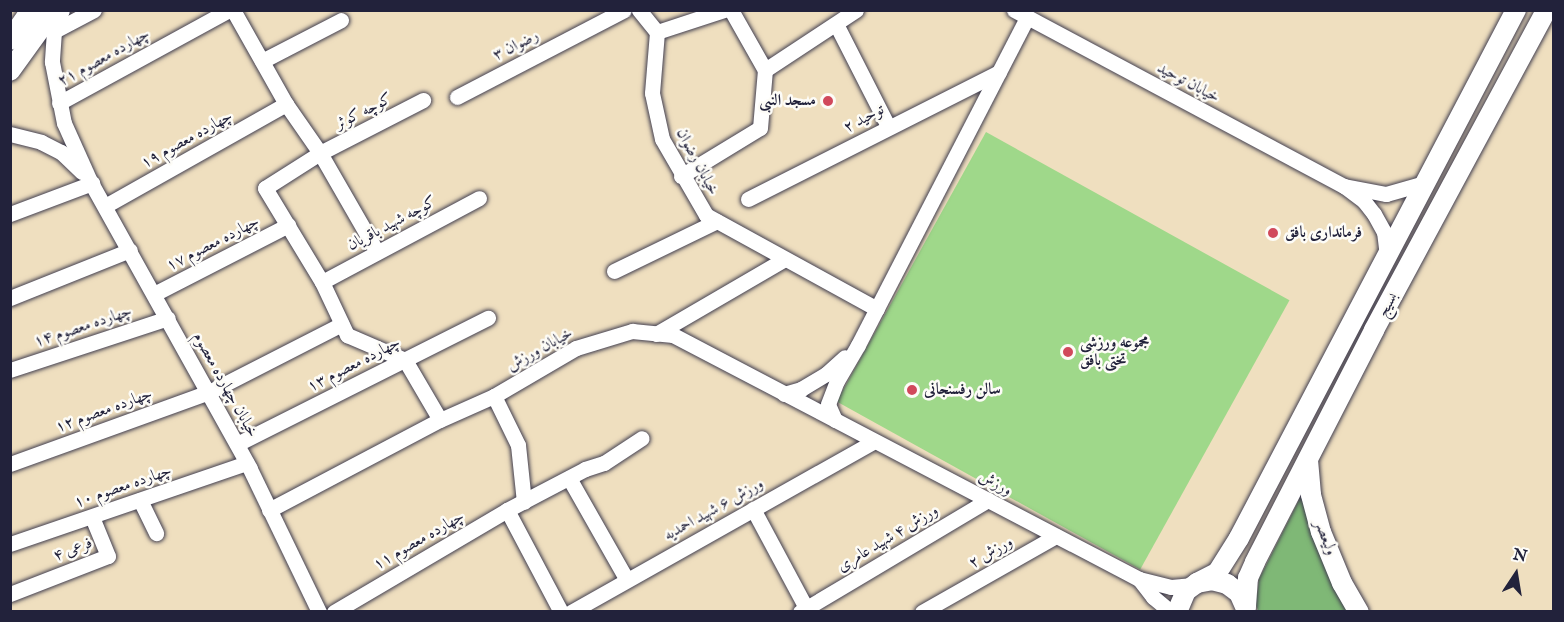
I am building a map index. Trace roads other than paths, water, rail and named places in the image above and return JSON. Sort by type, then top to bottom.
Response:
[{"type":"main road","points":[[10,39],[31,10]]},
{"type":"main road","points":[[10,70],[54,10]]},
{"type":"main road","name":"بسیج","points":[[1195,584],[1217,573],[1228,558],[1516,10]]},
{"type":"main road","name":"بسیج","points":[[1246,609],[1248,578],[1374,330],[1546,10]]},
{"type":"main road","points":[[1353,320],[1356,329],[1364,332],[1374,330]]},
{"type":"main road","points":[[1326,373],[1343,375],[1346,385]]},
{"type":"main road","name":"ولیعصر","points":[[1308,459],[1311,495],[1321,532],[1342,583],[1359,612]]},
{"type":"main road","points":[[1177,612],[1180,598],[1195,584],[1212,580],[1227,584],[1239,593],[1246,609]]},
{"type":"street","points":[[62,10],[54,31],[52,62],[59,103],[91,182]]},
{"type":"street","points":[[54,31],[94,10]]},
{"type":"street","name":"رضوان ۳","points":[[457,98],[624,10]]},
{"type":"street","points":[[639,10],[657,32],[724,10]]},
{"type":"street","points":[[681,176],[760,128],[765,70],[731,10]]},
{"type":"street","points":[[765,70],[856,10]]},
{"type":"street","points":[[235,12],[286,104],[320,153],[378,252]]},
{"type":"street","name":"چهارده معصوم ۲۱","points":[[59,103],[235,12]]},
{"type":"street","points":[[835,420],[828,404],[837,381],[877,309],[999,72],[1020,14]]},
{"type":"street","name":"خیابان توحید","points":[[1020,14],[1344,186]]},
{"type":"street","points":[[262,61],[341,20]]},
{"type":"street","points":[[836,24],[888,126]]},
{"type":"street","name":"خیابان رضوان","points":[[657,32],[652,93],[662,139],[681,176],[706,215],[877,309]]},
{"type":"street","name":"توحید ۲","points":[[748,199],[888,126],[999,72]]},
{"type":"street","name":"کوچه کوثر","points":[[288,225],[265,188],[320,153],[423,100]]},
{"type":"street","name":"چهارده معصوم ۱۹","points":[[105,206],[286,104]]},
{"type":"street","points":[[10,134],[41,142],[60,152],[91,182]]},
{"type":"street","points":[[10,214],[91,182]]},
{"type":"street","name":"خیابان چهارده معصوم","points":[[91,182],[237,444],[319,612]]},
{"type":"street","points":[[1344,186],[1386,194],[1425,183]]},
{"type":"street","points":[[1344,186],[1364,201],[1374,214],[1384,232],[1387,256]]},
{"type":"street","name":"کوچه شهید باقریان","points":[[322,282],[479,198]]},
{"type":"street","points":[[614,271],[717,221]]},
{"type":"street","points":[[288,225],[322,282],[347,334],[405,360],[440,420]]},
{"type":"street","name":"چهارده معصوم ۱۷","points":[[154,294],[288,225]]},
{"type":"street","points":[[10,298],[130,250]]},
{"type":"street","points":[[656,334],[785,259]]},
{"type":"street","name":"چهارده معصوم ۱۴","points":[[10,370],[168,318]]},
{"type":"street","name":"چهارده معصوم ۱۳","points":[[237,444],[488,318]]},
{"type":"street","name":"چهارده معصوم ۱۲","points":[[10,464],[209,392],[342,324]]},
{"type":"street","name":"خیابان ورزش","points":[[269,510],[440,420],[494,396],[576,348],[632,331],[673,335],[835,420]]},
{"type":"street","points":[[784,394],[801,389],[826,374],[858,345]]},
{"type":"street","points":[[494,396],[518,445],[524,502]]},
{"type":"street","name":"ورزش","points":[[835,420],[1139,579],[1170,587],[1195,584]]},
{"type":"street","name":"چهارده معصوم ۱۱","points":[[334,612],[507,510],[604,463],[642,438]]},
{"type":"street","name":"ورزش ۶ شهید احمدیه","points":[[570,611],[874,441]]},
{"type":"street","name":"چهارده معصوم ۱۰","points":[[10,544],[247,463]]},
{"type":"street","points":[[569,478],[627,580]]},
{"type":"street","points":[[140,500],[156,533]]},
{"type":"street","name":"ورزش ۴ شهید عامری","points":[[753,509],[803,610],[988,500]]},
{"type":"street","points":[[507,510],[570,611]]},
{"type":"street","name":"فرعی ۴","points":[[10,594],[108,556],[92,517]]},
{"type":"street","name":"ورزش ۲","points":[[922,612],[946,606],[1056,536]]},
{"type":"street","name":"ورزش","points":[[1139,579],[1153,597],[1171,612]]},
{"type":"place","name":"مسجد النبی","points":[[828,101]]},
{"type":"place","name":"فرمانداری بافق","points":[[1273,233]]},
{"type":"place","name":"مجموعه ورزشی تختی بافق","points":[[1068,352]]},
{"type":"place","name":"سالن رفسنجانی","points":[[912,390]]}]
